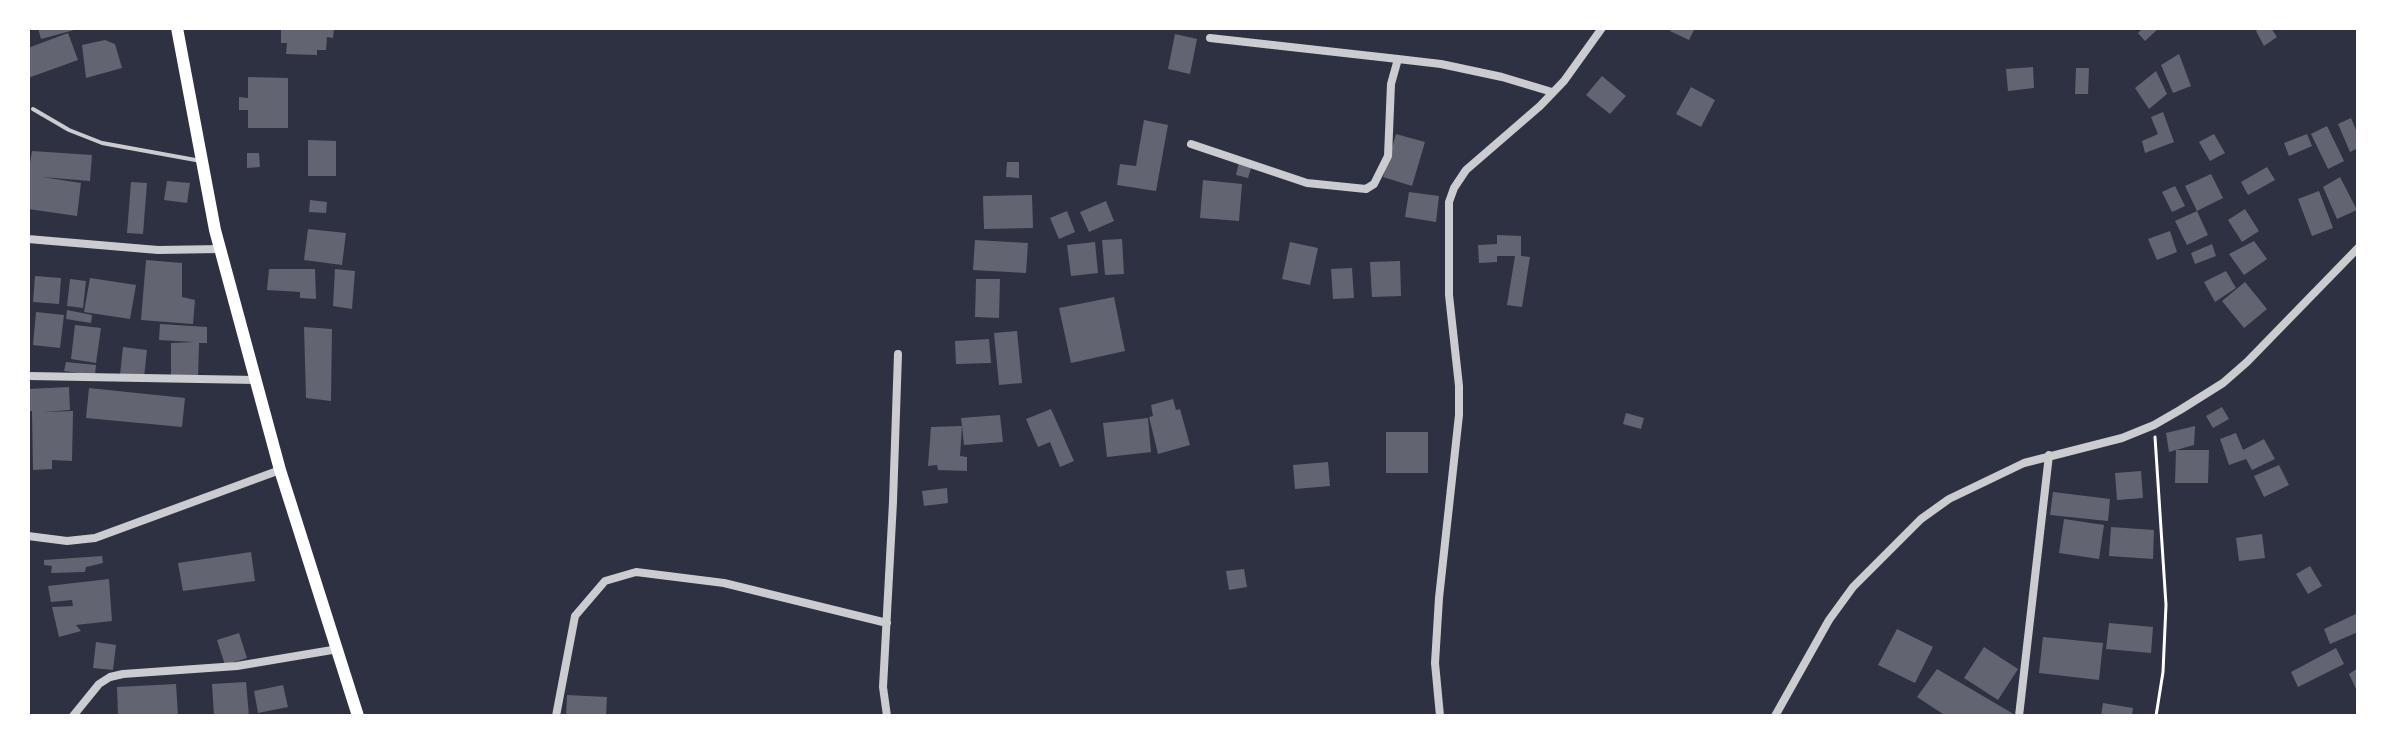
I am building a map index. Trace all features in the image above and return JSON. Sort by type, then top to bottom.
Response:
[{"type":"main road","points":[[177,28],[221,249],[280,470],[358,716]]},
{"type":"street","points":[[1440,716],[1435,663],[1437,624],[1459,415],[1459,386],[1448,283],[1449,202],[1466,170],[1564,81],[1602,28]]},
{"type":"street","points":[[1210,38],[1441,64],[1552,92]]},
{"type":"street","points":[[1191,144],[1307,183],[1366,189],[1374,184],[1388,156],[1391,84],[1398,59]]},
{"type":"street","points":[[28,239],[158,250],[221,249]]},
{"type":"street","points":[[1775,716],[1829,620],[1853,587],[1921,519],[1949,499],[2024,463],[2122,438],[2154,425],[2223,383],[2358,248]]},
{"type":"street","points":[[887,716],[883,687],[898,354]]},
{"type":"street","points":[[28,376],[256,380]]},
{"type":"street","points":[[2019,716],[2049,455]]},
{"type":"street","points":[[28,536],[67,541],[95,538],[280,470]]},
{"type":"street","points":[[556,716],[575,616],[605,581],[636,572],[724,583],[887,623]]},
{"type":"street","points":[[73,716],[99,684],[110,677],[237,666],[338,649]]},
{"type":"lane","points":[[33,109],[69,130],[102,143],[202,161]]},
{"type":"path","points":[[2154,425],[2166,605],[2163,672],[2156,716]]},
{"type":"building","points":[[38,28],[78,28],[78,29],[41,39]]},
{"type":"building","points":[[281,28],[334,28],[333,38],[327,37],[326,50],[317,50],[317,55],[286,54],[287,43],[281,43]]},
{"type":"building","points":[[1672,28],[1695,28],[1689,40],[1670,31]]},
{"type":"building","points":[[2143,28],[2159,28],[2145,41],[2138,33]]},
{"type":"building","points":[[2271,28],[2277,37],[2264,46],[2256,31]]},
{"type":"building","points":[[68,33],[78,60],[28,78],[28,48]]},
{"type":"building","points":[[1175,34],[1197,39],[1190,74],[1168,69]]},
{"type":"building","points":[[105,40],[115,44],[122,68],[86,78],[82,45]]},
{"type":"building","points":[[2179,54],[2191,86],[2173,93],[2161,65]]},
{"type":"building","points":[[2033,67],[2034,88],[2008,91],[2006,69]]},
{"type":"building","points":[[2076,68],[2089,68],[2088,94],[2075,94]]},
{"type":"building","points":[[2156,71],[2167,94],[2149,109],[2135,88]]},
{"type":"building","points":[[1602,76],[1626,96],[1610,114],[1586,95]]},
{"type":"building","points":[[248,77],[288,78],[288,128],[248,128],[248,110],[239,110],[239,97],[248,98]]},
{"type":"building","points":[[1691,87],[1715,100],[1701,127],[1676,114]]},
{"type":"building","points":[[2163,112],[2174,142],[2145,153],[2142,141],[2158,134],[2151,117]]},
{"type":"building","points":[[2351,118],[2358,135],[2358,148],[2350,152],[2338,124]]},
{"type":"building","points":[[1144,120],[1168,125],[1156,191],[1117,185],[1120,164],[1136,166]]},
{"type":"building","points":[[2327,126],[2344,161],[2328,169],[2311,134]]},
{"type":"building","points":[[1396,134],[1425,142],[1412,186],[1383,177]]},
{"type":"building","points":[[2214,134],[2225,153],[2210,161],[2199,142]]},
{"type":"building","points":[[2307,134],[2312,146],[2289,156],[2284,143]]},
{"type":"building","points":[[308,140],[336,141],[336,176],[308,176]]},
{"type":"building","points":[[32,151],[92,155],[90,181],[42,177],[81,183],[77,216],[28,209]]},
{"type":"building","points":[[247,153],[259,153],[260,167],[247,168]]},
{"type":"building","points":[[1007,162],[1019,162],[1019,178],[1006,177]]},
{"type":"building","points":[[1239,162],[1252,165],[1248,178],[1236,175]]},
{"type":"building","points":[[2267,167],[2275,180],[2248,195],[2241,182]]},
{"type":"building","points":[[2211,174],[2223,198],[2197,211],[2185,186]]},
{"type":"building","points":[[2340,177],[2357,210],[2337,219],[2323,187]]},
{"type":"building","points":[[1203,180],[1242,184],[1239,221],[1200,218]]},
{"type":"building","points":[[167,181],[190,183],[187,203],[164,200]]},
{"type":"building","points":[[131,182],[147,183],[143,234],[127,233]]},
{"type":"building","points":[[2175,186],[2185,206],[2172,212],[2162,192]]},
{"type":"building","points":[[2319,191],[2333,228],[2312,236],[2298,199]]},
{"type":"building","points":[[1409,192],[1439,196],[1436,222],[1405,217]]},
{"type":"building","points":[[1032,195],[1033,228],[984,229],[983,196]]},
{"type":"building","points":[[310,200],[327,202],[326,213],[309,212]]},
{"type":"building","points":[[1106,201],[1114,221],[1089,232],[1080,212]]},
{"type":"building","points":[[2245,209],[2259,231],[2242,242],[2228,220]]},
{"type":"building","points":[[1067,211],[1075,232],[1059,239],[1050,218]]},
{"type":"building","points":[[2197,211],[2208,235],[2187,245],[2175,221]]},
{"type":"building","points":[[308,229],[346,233],[342,265],[304,260]]},
{"type":"building","points":[[2170,231],[2177,252],[2157,260],[2148,239]]},
{"type":"building","points":[[1497,235],[1521,236],[1521,256],[1530,257],[1522,307],[1507,305],[1515,256],[1497,256],[1497,262],[1479,263],[1478,245],[1497,244]]},
{"type":"building","points":[[1122,239],[1124,274],[1105,275],[1102,240]]},
{"type":"building","points":[[975,240],[1028,243],[1026,273],[973,270]]},
{"type":"building","points":[[2254,241],[2267,259],[2244,275],[2229,254]]},
{"type":"building","points":[[1095,242],[1098,273],[1071,276],[1067,245]]},
{"type":"building","points":[[1290,242],[1318,248],[1310,285],[1282,279]]},
{"type":"building","points":[[2212,244],[2216,256],[2195,264],[2191,253]]},
{"type":"building","points":[[146,260],[182,263],[182,297],[195,300],[193,324],[141,320]]},
{"type":"building","points":[[1400,261],[1401,296],[1372,297],[1370,262]]},
{"type":"building","points":[[1352,268],[1354,298],[1333,299],[1331,269]]},
{"type":"building","points":[[269,269],[315,269],[316,299],[300,298],[300,292],[267,290]]},
{"type":"building","points":[[335,269],[355,271],[352,309],[333,306]]},
{"type":"building","points":[[2226,271],[2236,288],[2215,302],[2204,282]]},
{"type":"building","points":[[35,276],[61,278],[59,304],[33,302]]},
{"type":"building","points":[[90,278],[136,285],[130,319],[84,312]]},
{"type":"building","points":[[70,279],[86,281],[83,308],[67,306]]},
{"type":"building","points":[[976,279],[1000,279],[999,318],[975,317]]},
{"type":"building","points":[[2245,282],[2267,309],[2244,328],[2222,301]]},
{"type":"building","points":[[1114,297],[1125,351],[1071,363],[1059,308]]},
{"type":"building","points":[[67,310],[92,315],[91,323],[66,319]]},
{"type":"building","points":[[36,312],[64,315],[60,348],[33,345]]},
{"type":"building","points":[[160,324],[207,327],[207,343],[199,343],[198,378],[171,377],[171,343],[194,342],[159,340]]},
{"type":"building","points":[[75,325],[101,328],[96,363],[71,359]]},
{"type":"building","points":[[304,327],[332,329],[331,401],[306,398]]},
{"type":"building","points":[[1017,331],[1022,383],[999,385],[994,333]]},
{"type":"building","points":[[989,339],[991,363],[956,364],[955,341]]},
{"type":"building","points":[[123,347],[147,350],[144,378],[120,375]]},
{"type":"building","points":[[66,362],[96,365],[95,375],[64,371]]},
{"type":"building","points":[[69,387],[70,410],[43,412],[73,411],[72,461],[52,460],[52,469],[33,470],[32,411],[28,411],[28,389]]},
{"type":"building","points":[[89,388],[185,398],[182,427],[86,418]]},
{"type":"building","points":[[1173,399],[1176,410],[1180,409],[1190,445],[1158,454],[1149,417],[1153,416],[1151,405]]},
{"type":"building","points":[[2222,407],[2229,419],[2213,428],[2206,416]]},
{"type":"building","points":[[1051,409],[1074,461],[1060,467],[1050,442],[1038,447],[1026,419]]},
{"type":"building","points":[[1626,413],[1644,418],[1641,429],[1623,424]]},
{"type":"building","points":[[1000,415],[1003,442],[964,445],[961,418]]},
{"type":"building","points":[[1148,418],[1151,452],[1107,457],[1103,423]]},
{"type":"building","points":[[962,426],[960,456],[967,457],[967,471],[938,470],[937,465],[928,466],[931,427]]},
{"type":"building","points":[[2195,426],[2194,445],[2169,452],[2166,433]]},
{"type":"building","points":[[1386,432],[1428,432],[1428,473],[1386,473]]},
{"type":"building","points":[[2236,433],[2243,450],[2264,439],[2275,459],[2252,470],[2246,459],[2229,465],[2220,439]]},
{"type":"building","points":[[2176,450],[2209,450],[2208,483],[2175,483]]},
{"type":"building","points":[[1328,462],[1330,486],[1295,489],[1293,465]]},
{"type":"building","points":[[2279,465],[2289,485],[2264,497],[2254,476]]},
{"type":"building","points":[[2141,471],[2143,498],[2117,500],[2115,473]]},
{"type":"building","points":[[947,488],[948,503],[924,506],[922,491]]},
{"type":"building","points":[[2053,492],[2110,499],[2108,521],[2050,515]]},
{"type":"building","points":[[2064,519],[2104,525],[2099,559],[2059,553]]},
{"type":"building","points":[[2111,527],[2154,530],[2153,559],[2109,556]]},
{"type":"building","points":[[2262,534],[2265,558],[2239,561],[2236,538]]},
{"type":"building","points":[[251,552],[255,581],[183,591],[178,563]]},
{"type":"building","points":[[102,556],[103,563],[86,567],[85,572],[51,573],[52,566],[44,565],[44,560]]},
{"type":"building","points":[[2310,566],[2322,586],[2308,594],[2296,574]]},
{"type":"building","points":[[1244,569],[1247,587],[1229,590],[1226,571]]},
{"type":"building","points":[[109,579],[112,621],[76,625],[81,631],[59,637],[52,607],[73,606],[72,600],[51,602],[48,586]]},
{"type":"building","points":[[2358,613],[2358,632],[2330,644],[2324,629]]},
{"type":"building","points":[[2109,623],[2153,627],[2151,653],[2106,649]]},
{"type":"building","points":[[1897,629],[1933,647],[1915,683],[1878,665]]},
{"type":"building","points":[[239,633],[247,658],[225,665],[217,640]]},
{"type":"building","points":[[2043,637],[2103,643],[2099,680],[2039,673]]},
{"type":"building","points":[[96,642],[116,645],[113,670],[93,668]]},
{"type":"building","points":[[1984,647],[2018,669],[1998,700],[1964,678]]},
{"type":"building","points":[[2336,648],[2344,664],[2298,687],[2291,672]]},
{"type":"building","points":[[2358,668],[2358,693],[2349,674]]},
{"type":"building","points":[[1937,669],[2017,716],[1946,716],[1917,697]]},
{"type":"building","points":[[246,682],[249,716],[214,716],[212,684]]},
{"type":"building","points":[[176,684],[178,716],[118,716],[117,687]]},
{"type":"building","points":[[283,685],[288,707],[258,713],[254,691]]},
{"type":"building","points":[[567,695],[607,697],[606,716],[566,716]]},
{"type":"building","points":[[2103,703],[2133,708],[2132,716],[2101,716]]}]
